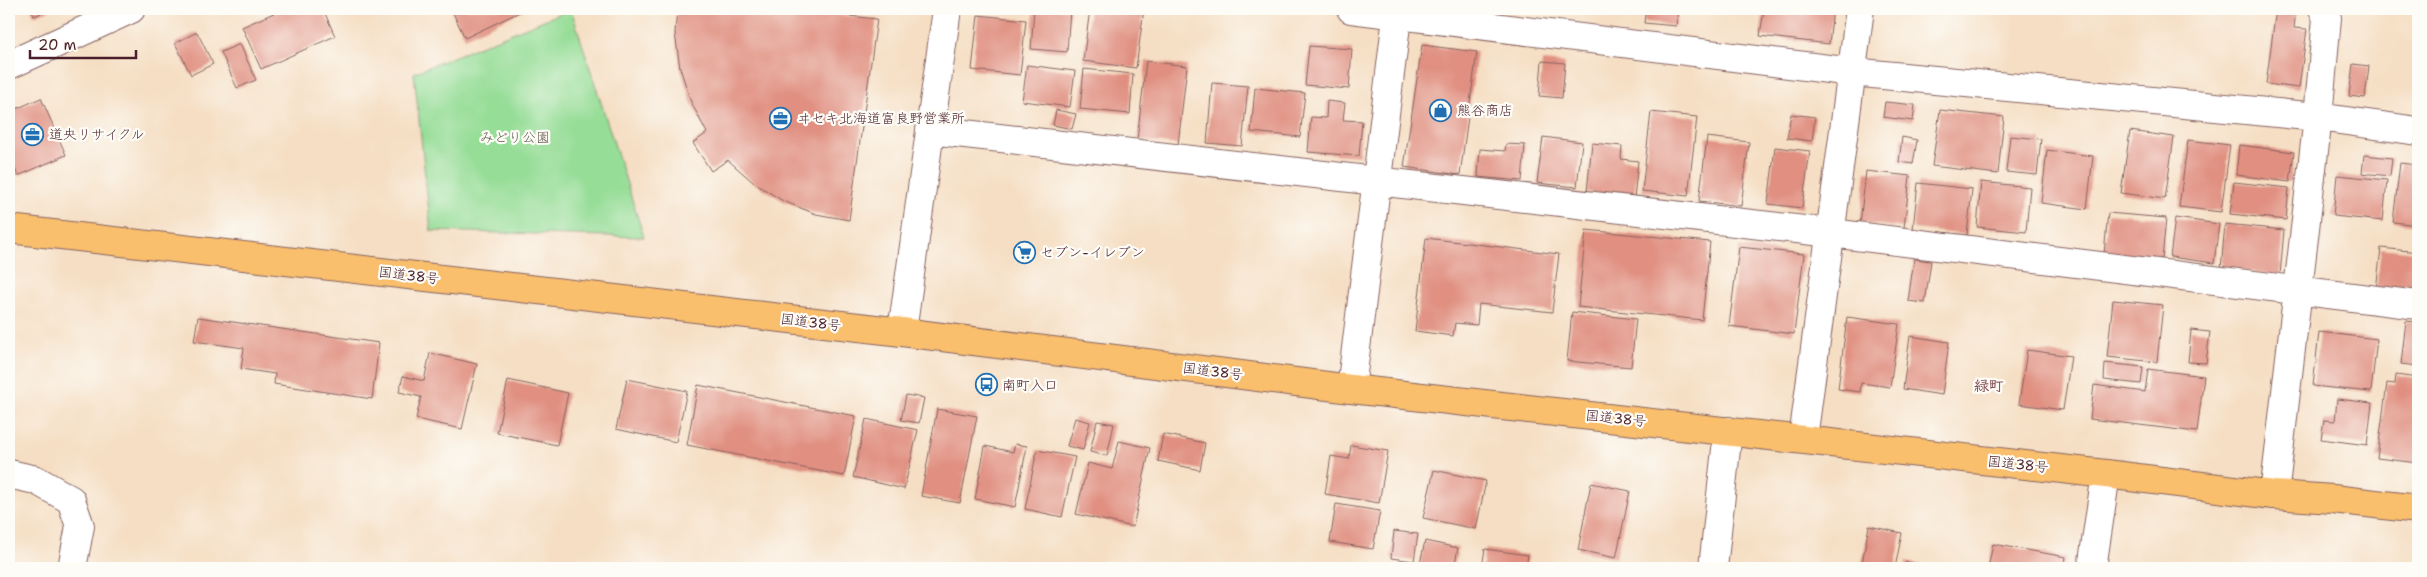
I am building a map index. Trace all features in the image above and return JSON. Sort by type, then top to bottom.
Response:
[{"type":"highway","name":"国道38号","points":[[9,229],[902,332],[1351,389],[2106,474],[2274,495],[2333,499],[2418,509]]},
{"type":"street","points":[[9,65],[131,9]]},
{"type":"street","points":[[902,332],[947,9]]},
{"type":"street","points":[[1351,9],[1397,12],[1852,72],[2318,117],[2418,131]]},
{"type":"street","points":[[1803,440],[1860,9]]},
{"type":"street","points":[[2274,495],[2318,117],[2327,18],[2323,9]]},
{"type":"street","points":[[1351,389],[1397,12]]},
{"type":"street","points":[[930,130],[1831,233],[2297,292],[2418,305]]},
{"type":"street","points":[[1713,568],[1728,431]]},
{"type":"street","points":[[9,474],[36,480],[71,500],[80,526],[72,568]]},
{"type":"street","points":[[2092,568],[2106,474]]},
{"type":"green space","name":"みどり公園","points":[[571,9],[644,237],[431,231],[414,73]]},
{"type":"building","points":[[31,9],[52,9],[34,16]]},
{"type":"building","points":[[283,9],[323,9],[335,36],[261,69],[242,27]]},
{"type":"building","points":[[451,9],[526,9],[465,38]]},
{"type":"building","name":"ヰセキ北海道富良野営業所","points":[[677,9],[782,9],[877,19],[849,220],[816,214],[783,201],[754,183],[728,160],[711,171],[693,143],[707,133],[691,102],[680,68],[675,33]]},
{"type":"building","points":[[1034,9],[1070,9],[1067,52],[1031,49]]},
{"type":"building","points":[[1090,9],[1144,9],[1136,68],[1083,61]]},
{"type":"building","points":[[1646,9],[1678,11],[1676,26],[1644,23]]},
{"type":"building","points":[[1764,9],[1833,9],[1829,44],[1760,36]]},
{"type":"building","points":[[2276,9],[2296,9],[2294,28],[2307,29],[2299,88],[2266,84]]},
{"type":"building","points":[[978,15],[1026,20],[1020,75],[972,70]]},
{"type":"building","points":[[197,32],[213,64],[191,75],[175,43]]},
{"type":"building","points":[[240,44],[256,80],[237,88],[221,52]]},
{"type":"building","name":"熊谷商店","points":[[1422,45],[1477,52],[1460,175],[1404,167]]},
{"type":"building","points":[[1309,46],[1352,49],[1349,89],[1305,85]]},
{"type":"building","points":[[1146,61],[1187,66],[1178,145],[1137,140]]},
{"type":"building","points":[[1542,61],[1565,63],[1562,98],[1539,96]]},
{"type":"building","points":[[2353,64],[2369,66],[2365,98],[2349,96]]},
{"type":"building","points":[[1027,65],[1075,71],[1070,107],[1022,101]]},
{"type":"building","points":[[1084,69],[1133,74],[1130,114],[1080,109]]},
{"type":"building","points":[[1212,83],[1248,86],[1242,146],[1207,143]]},
{"type":"building","points":[[1255,88],[1305,93],[1300,137],[1251,132]]},
{"type":"building","name":"道央リサイクル","points":[[41,98],[66,155],[18,176],[9,156],[9,112]]},
{"type":"building","points":[[1327,101],[1345,103],[1343,120],[1362,121],[1359,156],[1308,152],[1311,117],[1326,118]]},
{"type":"building","points":[[1885,102],[1915,105],[1913,121],[1883,117]]},
{"type":"building","points":[[1056,110],[1076,114],[1072,129],[1053,125]]},
{"type":"building","points":[[1940,110],[2004,117],[1998,174],[1932,166]]},
{"type":"building","points":[[1651,112],[1697,117],[1688,196],[1642,191]]},
{"type":"building","points":[[1791,114],[1815,117],[1812,141],[1787,138]]},
{"type":"building","points":[[2130,131],[2174,137],[2165,199],[2121,193]]},
{"type":"building","points":[[2010,136],[2041,139],[2037,175],[2006,172]]},
{"type":"building","points":[[1543,137],[1582,142],[1577,187],[1537,183]]},
{"type":"building","points":[[1707,137],[1749,142],[1741,206],[1699,201]]},
{"type":"building","points":[[1902,137],[1917,140],[1913,164],[1899,162]]},
{"type":"building","points":[[2188,140],[2230,145],[2221,212],[2179,207]]},
{"type":"building","points":[[1592,143],[1622,146],[1621,159],[1638,161],[1634,198],[1587,192]]},
{"type":"building","points":[[1506,144],[1525,145],[1522,181],[1478,177],[1480,149],[1505,151]]},
{"type":"building","points":[[2239,145],[2294,152],[2290,182],[2236,175]]},
{"type":"building","points":[[1775,147],[1810,151],[1802,208],[1768,204]]},
{"type":"building","points":[[2047,150],[2093,156],[2087,209],[2041,203]]},
{"type":"building","points":[[2364,155],[2392,158],[2390,176],[2362,173]]},
{"type":"building","points":[[2400,163],[2418,165],[2418,225],[2393,222]]},
{"type":"building","points":[[1866,171],[1910,176],[1904,228],[1860,223]]},
{"type":"building","points":[[2337,175],[2387,180],[2383,221],[2333,216]]},
{"type":"building","points":[[1981,182],[2030,187],[2026,232],[1977,227]]},
{"type":"building","points":[[2234,182],[2289,188],[2286,220],[2230,214]]},
{"type":"building","points":[[1918,183],[1972,189],[1967,235],[1913,229]]},
{"type":"building","points":[[2108,213],[2166,218],[2162,259],[2104,254]]},
{"type":"building","points":[[2175,218],[2219,224],[2214,263],[2170,257]]},
{"type":"building","points":[[2225,224],[2284,230],[2280,275],[2221,269]]},
{"type":"building","points":[[1586,230],[1710,242],[1702,320],[1578,307]]},
{"type":"building","points":[[1426,238],[1559,254],[1552,312],[1479,304],[1477,325],[1455,323],[1453,336],[1415,331]]},
{"type":"building","points":[[1739,247],[1804,254],[1794,334],[1729,326]]},
{"type":"building","points":[[2381,248],[2418,252],[2418,296],[2376,290]]},
{"type":"building","points":[[1914,259],[1931,261],[1925,303],[1908,301]]},
{"type":"building","points":[[2113,300],[2163,305],[2157,362],[2107,357]]},
{"type":"building","points":[[1572,312],[1636,319],[1631,367],[1567,361]]},
{"type":"building","points":[[198,317],[379,343],[372,399],[274,384],[275,374],[241,369],[244,348],[194,341]]},
{"type":"building","points":[[1847,317],[1899,324],[1890,387],[1861,383],[1860,392],[1838,389]]},
{"type":"building","points":[[2406,321],[2418,322],[2418,366],[2401,364]]},
{"type":"building","points":[[2191,330],[2210,332],[2206,363],[2188,362]]},
{"type":"building","points":[[2319,332],[2377,339],[2371,392],[2313,386]]},
{"type":"building","points":[[1910,336],[1949,342],[1942,395],[1903,389]]},
{"type":"building","points":[[2027,350],[2071,356],[2063,410],[2019,404]]},
{"type":"building","points":[[430,353],[477,364],[462,429],[416,419],[421,397],[399,392],[403,376],[424,381]]},
{"type":"building","points":[[2105,363],[2143,367],[2141,384],[2104,380]]},
{"type":"building","points":[[2148,369],[2204,376],[2197,432],[2090,419],[2094,385],[2145,392]]},
{"type":"building","points":[[2396,375],[2418,378],[2418,463],[2377,458],[2387,383],[2395,384]]},
{"type":"building","points":[[627,379],[687,391],[676,442],[616,429]]},
{"type":"building","points":[[508,380],[568,393],[557,445],[497,433]]},
{"type":"building","points":[[698,385],[856,416],[844,476],[687,445]]},
{"type":"building","points":[[906,395],[924,398],[919,423],[901,420]]},
{"type":"building","points":[[2337,399],[2372,403],[2367,445],[2321,439],[2324,420],[2335,421]]},
{"type":"building","points":[[937,409],[977,416],[960,503],[921,496]]},
{"type":"building","points":[[1075,418],[1090,422],[1083,450],[1067,446]]},
{"type":"building","points":[[866,419],[918,430],[904,489],[853,477]]},
{"type":"building","points":[[1097,421],[1114,424],[1107,456],[1090,452]]},
{"type":"building","points":[[1163,434],[1205,443],[1200,470],[1158,461]]},
{"type":"building","points":[[1119,441],[1150,448],[1133,527],[1076,514],[1088,463],[1112,469]]},
{"type":"building","points":[[1015,444],[1027,446],[1015,507],[975,499],[985,446],[1013,452]]},
{"type":"building","points":[[1351,445],[1388,451],[1379,503],[1325,494],[1331,456],[1349,459]]},
{"type":"building","points":[[1037,450],[1075,457],[1062,517],[1025,509]]},
{"type":"building","points":[[1434,470],[1486,481],[1476,529],[1423,518]]},
{"type":"building","points":[[1591,483],[1630,491],[1616,558],[1578,550]]},
{"type":"building","points":[[1336,504],[1380,511],[1373,549],[1330,542]]},
{"type":"building","points":[[1869,526],[1902,533],[1895,568],[1861,568]]},
{"type":"building","points":[[1394,531],[1418,534],[1414,561],[1391,558]]},
{"type":"building","points":[[1425,541],[1458,548],[1454,568],[1419,568]]},
{"type":"building","points":[[1993,544],[2066,557],[2064,568],[1988,568]]},
{"type":"building","points":[[1485,549],[1528,555],[1526,568],[1482,568]]},
{"type":"building","points":[[1906,562],[1934,567],[1934,568],[1905,568]]},
{"type":"place","name":"熊谷商店","points":[[1441,110]]},
{"type":"place","name":"ヰセキ北海道富良野営業所","points":[[781,118]]},
{"type":"place","name":"道央リサイクル","points":[[33,134]]},
{"type":"place","name":"セブン-イレブン","points":[[1024,252]]},
{"type":"place","name":"南町入口","points":[[986,385]]},
{"type":"district","name":"緑町","points":[[1989,386]]}]
